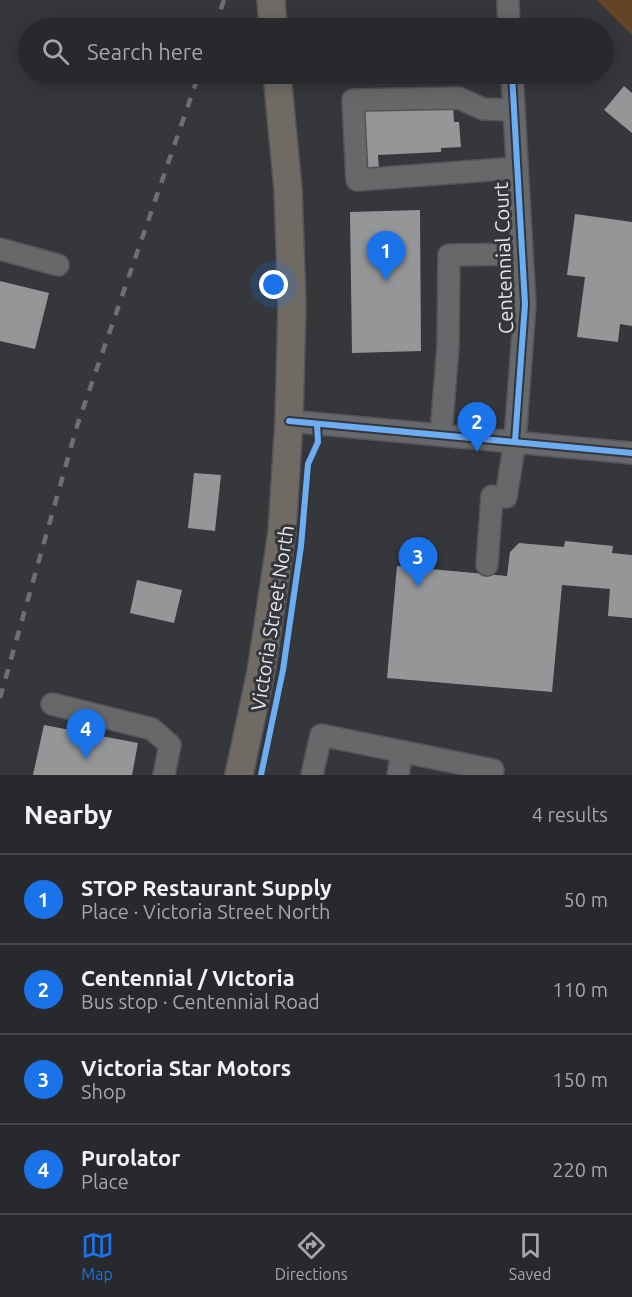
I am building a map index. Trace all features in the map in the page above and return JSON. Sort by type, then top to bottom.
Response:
[{"type":"main road","points":[[271,0],[272,18]]},
{"type":"main road","name":"Victoria Street North","points":[[239,775],[261,672],[280,543],[289,421],[292,304],[288,189],[278,84]]},
{"type":"street","points":[[508,0],[509,18]]},
{"type":"street","name":"Centennial Court","points":[[487,565],[499,496],[515,441],[525,304],[513,84]]},
{"type":"street","points":[[514,110],[483,109],[459,98],[353,100],[357,180],[517,168]]},
{"type":"street","points":[[0,249],[58,265]]},
{"type":"street","points":[[441,434],[448,346],[449,255],[522,254]]},
{"type":"street","points":[[289,421],[632,453]]},
{"type":"street","points":[[52,704],[152,729],[170,745],[164,775]]},
{"type":"street","points":[[312,775],[321,735],[493,770],[491,775]]},
{"type":"street","points":[[398,775],[402,752]]},
{"type":"shaded area","points":[[597,0],[632,0],[632,35]]},
{"type":"building","points":[[624,86],[632,93],[632,133],[604,110]]},
{"type":"building","points":[[453,104],[454,122],[459,122],[461,147],[441,148],[441,152],[378,155],[379,169],[365,170],[362,109]]},
{"type":"building","points":[[420,210],[421,351],[352,353],[350,212]]},
{"type":"building","points":[[575,214],[632,222],[632,326],[620,324],[618,342],[577,337],[585,277],[567,275]]},
{"type":"building","points":[[0,281],[49,293],[35,349],[0,341]]},
{"type":"building","points":[[194,473],[221,475],[215,531],[188,528]]},
{"type":"building","points":[[565,541],[613,546],[612,553],[632,555],[632,618],[608,616],[610,589],[562,585],[552,692],[387,678],[397,566],[507,576],[510,552],[519,543],[564,547]]},
{"type":"building","points":[[137,580],[182,590],[174,623],[130,613]]},
{"type":"building","points":[[44,725],[138,743],[132,775],[33,775]]},
{"type":"railway","points":[[218,18],[224,0]]},
{"type":"railway","points":[[0,698],[77,426],[196,84]]},
{"type":"cycle path","points":[[513,84],[525,304],[515,441]]},
{"type":"cycle path","points":[[289,421],[632,453]]},
{"type":"cycle path","points":[[261,775],[283,670],[301,546],[308,464],[318,442],[317,424]]},
{"type":"place","name":"STOP Restaurant Supply","points":[[386,281]]},
{"type":"place","name":"Centennial / VIctoria","points":[[477,452]]},
{"type":"place","name":"Victoria Star Motors","points":[[418,587]]},
{"type":"place","name":"Purolator","points":[[86,759]]}]
